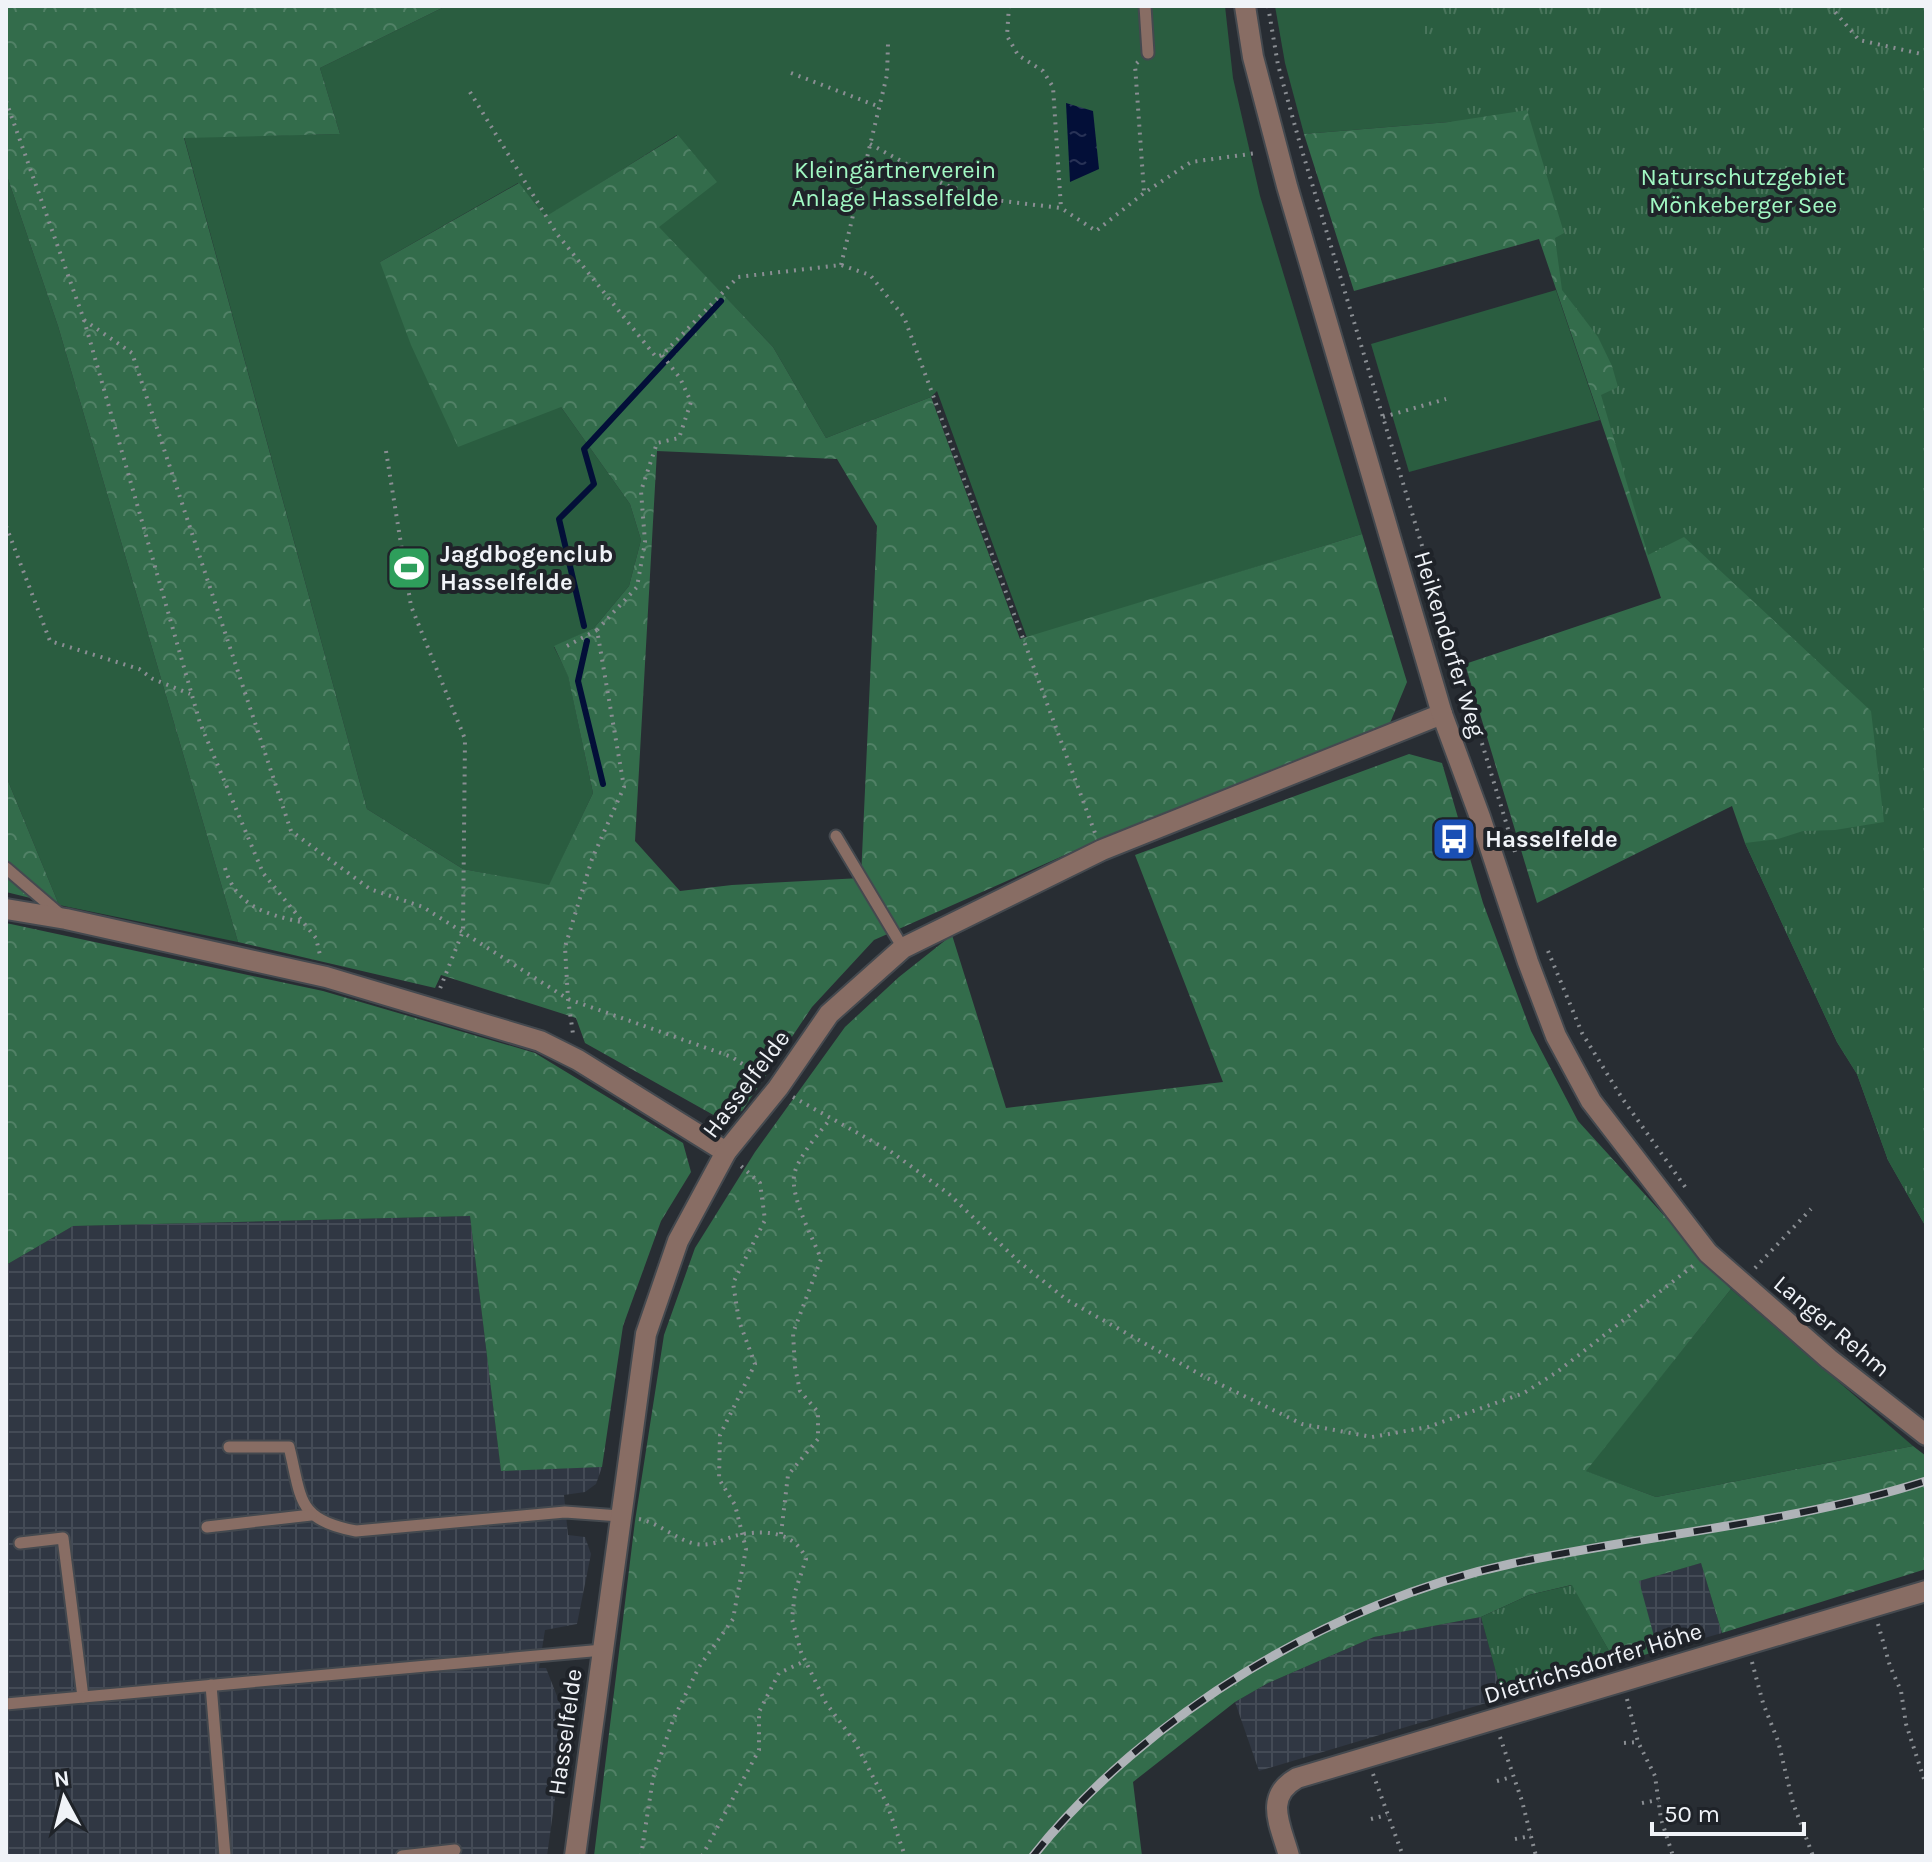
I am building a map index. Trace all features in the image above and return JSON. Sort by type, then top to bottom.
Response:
[{"type":"street","name":"Heikendorfer Weg","points":[[1245,6],[1253,57],[1287,186],[1442,714],[1528,962],[1556,1036],[1591,1101],[1708,1253]]},
{"type":"street","name":"Hasselfelde","points":[[575,1856],[646,1334],[678,1241],[726,1152],[778,1088],[829,1014],[903,948],[1102,850],[1442,714]]},
{"type":"street","points":[[6,909],[66,919],[326,977],[540,1041],[578,1060],[726,1152]]},
{"type":"street","name":"Langer Rehm","points":[[1708,1253],[1829,1359],[1926,1435]]},
{"type":"street","name":"Dietrichsdorfer Höhe","points":[[1289,1856],[1276,1803],[1279,1792],[1297,1778],[1926,1591]]},
{"type":"lane","points":[[1145,6],[1148,53]]},
{"type":"lane","points":[[836,836],[903,948]]},
{"type":"lane","points":[[6,868],[66,919]]},
{"type":"lane","points":[[229,1447],[289,1447],[303,1506],[331,1527],[356,1531],[565,1512],[620,1516]]},
{"type":"lane","points":[[207,1527],[311,1515]]},
{"type":"lane","points":[[20,1543],[63,1538],[83,1697]]},
{"type":"lane","points":[[6,1704],[603,1650]]},
{"type":"lane","points":[[211,1685],[225,1856]]},
{"type":"lane","points":[[402,1856],[455,1850]]},
{"type":"path","points":[[1009,6],[1007,36],[1018,55],[1043,71],[1053,87],[1061,208]]},
{"type":"path","points":[[1268,6],[1286,91],[1516,855]]},
{"type":"path","points":[[1830,6],[1859,40],[1926,55]]},
{"type":"path","points":[[841,265],[887,75],[888,44]]},
{"type":"path","points":[[1144,193],[1135,65],[1148,53]]},
{"type":"path","points":[[791,73],[880,107]]},
{"type":"path","points":[[470,92],[557,234],[656,357],[666,358],[691,402],[679,438],[657,443],[641,491],[645,542],[637,587],[597,630],[567,646]]},
{"type":"path","points":[[6,101],[84,320],[200,723],[263,873],[316,938],[326,977]]},
{"type":"path","points":[[870,144],[945,185],[994,200],[1061,208],[1096,231],[1144,193],[1191,162],[1258,153]]},
{"type":"path","points":[[666,358],[738,277],[841,265],[870,275],[904,317],[1102,850]]},
{"type":"path","points":[[1382,417],[1446,399]]},
{"type":"path","points":[[386,451],[411,606],[465,739],[463,931],[432,1009]]},
{"type":"path","points":[[6,526],[50,641],[139,669],[153,679],[191,694]]},
{"type":"path","points":[[578,1060],[568,999],[565,947],[592,859],[624,787],[597,630]]},
{"type":"path","points":[[225,868],[230,885],[247,904],[277,917],[303,923]]},
{"type":"path","points":[[1545,945],[1582,1033],[1622,1098],[1689,1191]]},
{"type":"path","points":[[781,1534],[788,1475],[818,1439],[818,1412],[800,1391],[793,1333],[821,1259],[796,1195],[794,1174],[809,1146],[831,1118]]},
{"type":"path","points":[[641,1856],[653,1778],[673,1720],[699,1667],[733,1619],[746,1549],[735,1505],[719,1479],[720,1435],[755,1364],[739,1321],[733,1283],[765,1220],[760,1183],[726,1152]]},
{"type":"path","points":[[1740,1282],[1811,1209]]},
{"type":"path","points":[[620,1516],[646,1520],[690,1543],[711,1546],[741,1534],[781,1534],[803,1551],[806,1559],[795,1592],[792,1619],[805,1661],[826,1703],[855,1742],[887,1804],[905,1856]]},
{"type":"path","points":[[1873,1606],[1890,1666],[1901,1691],[1906,1724],[1926,1785]]},
{"type":"path","points":[[1748,1644],[1763,1703],[1778,1741],[1793,1803],[1813,1856]]},
{"type":"path","points":[[702,1856],[759,1750],[759,1712],[779,1673],[805,1661]]},
{"type":"path","points":[[1622,1681],[1638,1742],[1655,1776],[1673,1856]]},
{"type":"path","points":[[1495,1719],[1536,1856]]},
{"type":"path","points":[[1624,1743],[1638,1742]]},
{"type":"path","points":[[1367,1757],[1403,1856]]},
{"type":"path","points":[[1497,1781],[1512,1777]]},
{"type":"path","points":[[1642,1803],[1658,1800]]},
{"type":"path","points":[[1371,1819],[1387,1815]]},
{"type":"path","points":[[1515,1839],[1531,1836]]},
{"type":"shaded area","points":[[470,1216],[501,1470],[602,1467],[596,1484],[585,1492],[564,1495],[568,1535],[585,1537],[591,1554],[577,1624],[545,1630],[539,1668],[546,1668],[566,1719],[547,1856],[6,1856],[6,1265],[73,1226]]},
{"type":"shaded area","points":[[1701,1563],[1722,1633],[1658,1651],[1638,1581]]},
{"type":"shaded area","points":[[1481,1617],[1503,1698],[1259,1771],[1235,1702],[1268,1683],[1374,1637]]},
{"type":"green space","points":[[6,6],[446,6],[320,68],[340,134],[184,138],[367,809],[463,869],[549,885],[593,793],[568,676],[554,646],[594,628],[629,586],[641,540],[630,504],[561,407],[458,447],[411,345],[380,262],[519,183],[545,217],[678,135],[717,182],[659,227],[773,347],[826,438],[931,397],[1020,639],[1362,534],[1407,682],[1390,723],[1110,835],[874,940],[812,1007],[742,1111],[717,1117],[585,1043],[576,1018],[441,975],[435,988],[238,942],[58,326],[6,173]],"holes":[[[657,451],[837,459],[877,526],[861,878],[680,891],[635,841]]]},
{"type":"green space","name":"Kleingärtnerverein Anlage Hasselfelde","points":[[446,6],[1225,6],[1233,78],[1260,196],[1362,534],[1027,638],[937,391],[931,397],[826,438],[773,347],[658,227],[677,135],[545,218],[518,183],[380,262],[561,407],[630,504],[641,540],[629,586],[594,628],[554,647],[568,675],[593,793],[549,886],[463,869],[367,809],[184,137],[340,134],[320,68]]},
{"type":"green space","points":[[1275,6],[1675,6],[1449,122],[1304,134],[1285,63]]},
{"type":"green space","name":"Naturschutzgebiet Mönkeberger See","points":[[1414,6],[1926,6],[1926,1227],[1888,1160],[1857,1074],[1837,1042],[1745,843],[1778,839],[1803,831],[1835,830],[1884,822],[1871,711],[1684,537],[1648,555],[1601,395],[1618,387],[1598,337],[1562,290],[1555,238],[1564,233],[1527,110],[1449,122],[1429,47]]},
{"type":"green space","name":"Naturschutzgebiet Mönkeberger See","points":[[1926,6],[1926,1227],[1888,1160],[1857,1074],[1837,1042],[1745,843],[1732,806],[1537,903],[1465,664],[1661,598],[1539,239],[1354,291],[1304,134],[1449,122],[1547,87]]},
{"type":"green space","points":[[6,173],[58,326],[238,942],[59,905],[6,776]]},
{"type":"green space","points":[[1556,290],[1600,420],[1409,472],[1371,344]]},
{"type":"green space","points":[[1409,754],[1442,763],[1483,903],[1531,1031],[1578,1121],[1731,1289],[1586,1471],[1656,1497],[1913,1446],[1926,1456],[1926,1569],[1722,1633],[1701,1563],[1639,1581],[1658,1651],[1616,1663],[1571,1585],[1529,1595],[1481,1617],[1374,1637],[1268,1683],[1235,1702],[1133,1782],[1142,1856],[594,1856],[635,1521],[664,1335],[695,1248],[755,1152],[845,1027],[899,977],[952,935],[1006,1108],[1223,1082],[1135,855]]},
{"type":"green space","points":[[6,776],[59,905],[6,892]]},
{"type":"green space","points":[[6,923],[323,991],[535,1053],[683,1143],[691,1172],[661,1221],[623,1326],[602,1467],[501,1471],[470,1216],[73,1226],[6,1265]]},
{"type":"green space","points":[[1731,1289],[1913,1446],[1656,1497],[1585,1471]]},
{"type":"green space","points":[[1572,1585],[1616,1663],[1503,1698],[1481,1617],[1529,1595]]},
{"type":"water","points":[[1066,103],[1093,111],[1099,169],[1070,182]]},
{"type":"waterway","points":[[584,626],[559,519],[594,484],[584,449],[721,301]]},
{"type":"waterway","points":[[587,641],[578,681],[603,784]]},
{"type":"railway","points":[[1033,1856],[1078,1804],[1130,1756],[1187,1711],[1311,1635],[1377,1605],[1444,1581],[1510,1564],[1823,1508],[1926,1481]]},
{"type":"place","name":"Jagdbogenclub Hasselfelde","points":[[409,568]]},
{"type":"place","name":"Hasselfelde","points":[[1454,839]]}]
